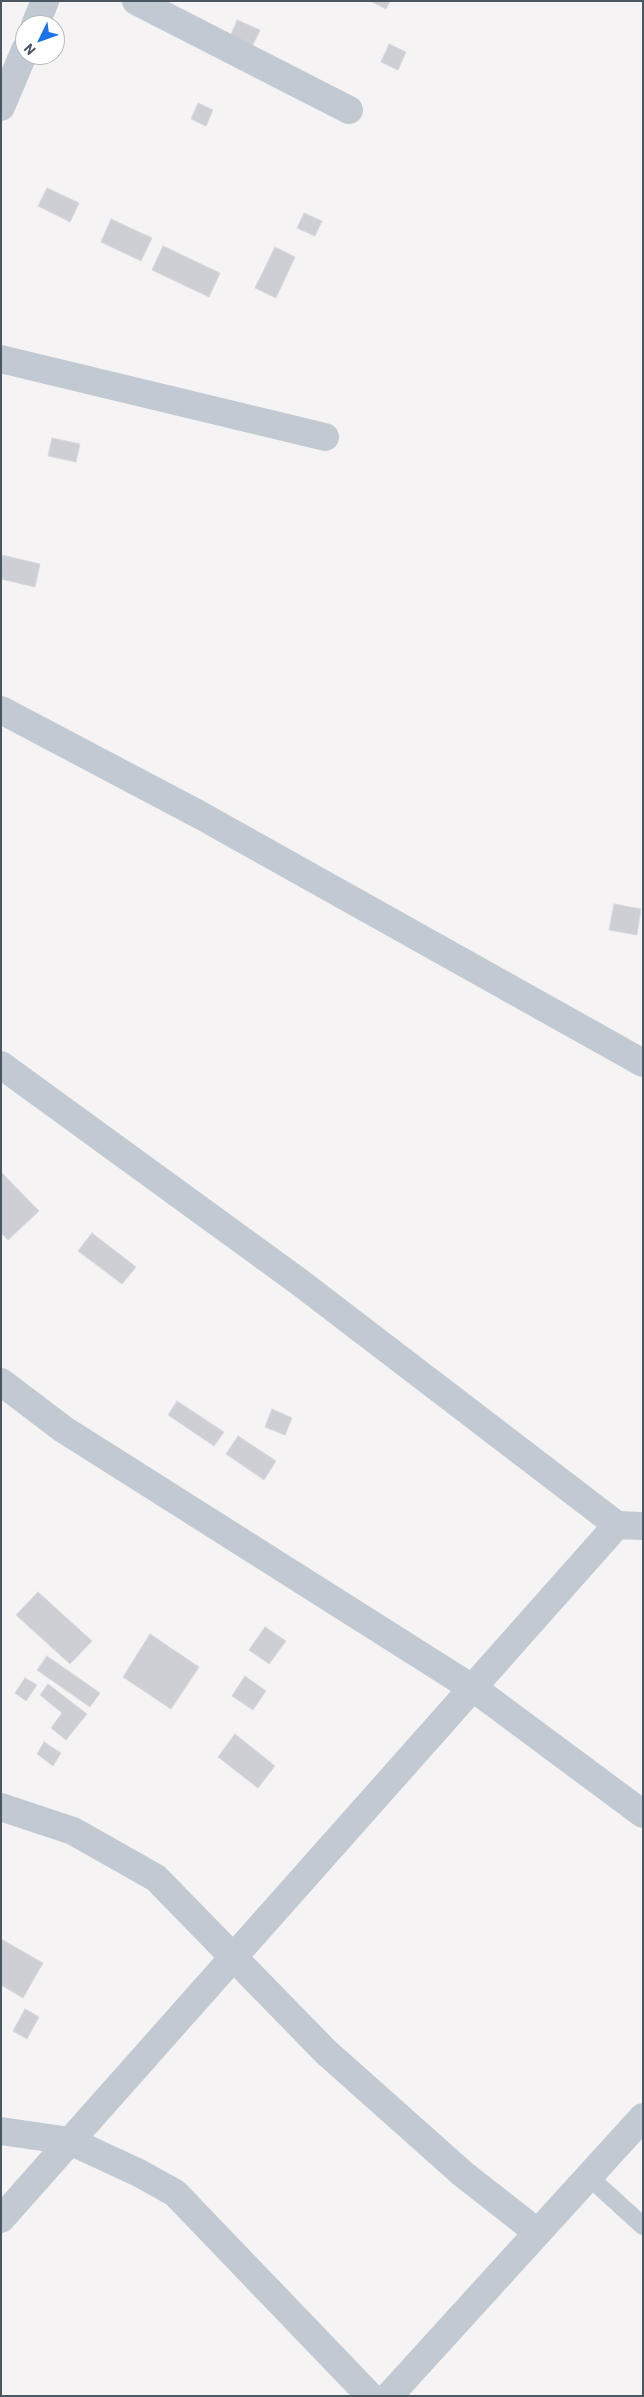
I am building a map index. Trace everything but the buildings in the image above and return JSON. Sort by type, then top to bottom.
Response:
[{"type":"street","points":[[39,15],[45,1]]},
{"type":"street","points":[[136,1],[348,110]]},
{"type":"street","points":[[1,107],[19,65]]},
{"type":"street","points":[[1,359],[325,438]]},
{"type":"street","points":[[1,710],[200,815],[643,1063]]},
{"type":"street","points":[[1,1065],[630,1526],[472,1689],[1,2219]]},
{"type":"street","points":[[1,1382],[62,1429],[472,1689],[643,1814]]},
{"type":"street","points":[[1,1807],[73,1831],[156,1878],[326,2052],[463,2174],[538,2232]]},
{"type":"street","points":[[389,2396],[643,2117]]},
{"type":"street","points":[[1,2131],[70,2142],[139,2173],[175,2193],[370,2396]]},
{"type":"lane","points":[[588,2176],[643,2226]]}]
